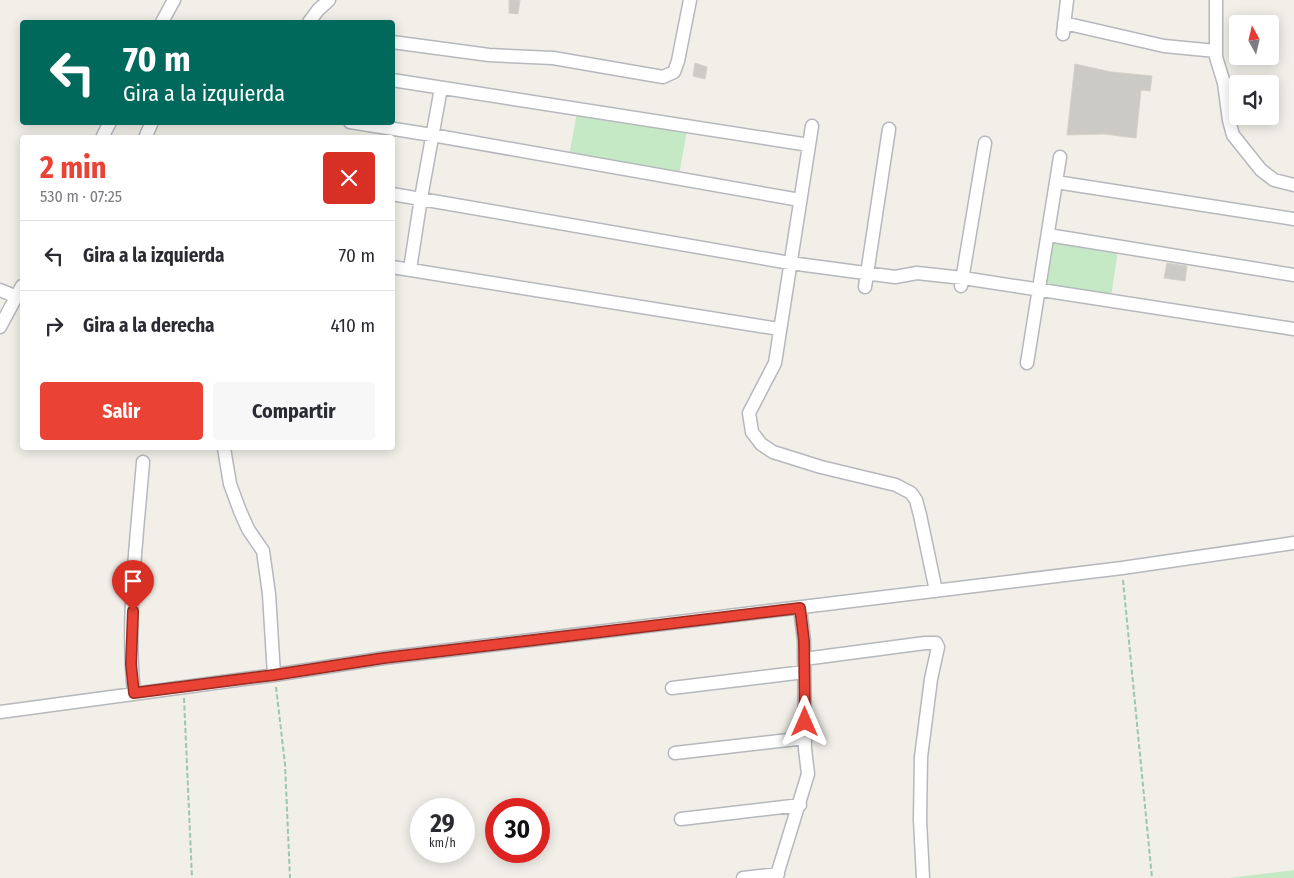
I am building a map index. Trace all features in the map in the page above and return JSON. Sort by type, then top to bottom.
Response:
[{"type":"street","points":[[163,20],[174,0]]},
{"type":"street","points":[[310,20],[329,0]]},
{"type":"street","points":[[395,42],[489,55],[553,58],[663,77],[674,72],[678,61],[690,0]]},
{"type":"street","points":[[1067,0],[1064,29],[1164,46],[1216,51]]},
{"type":"street","points":[[1216,0],[1216,51],[1233,135],[1261,170],[1274,180],[1294,185]]},
{"type":"street","points":[[395,80],[809,145]]},
{"type":"street","points":[[410,269],[441,88]]},
{"type":"street","points":[[369,125],[800,200]]},
{"type":"street","points":[[812,126],[775,363],[749,413],[752,432],[761,444],[773,452],[821,467],[896,484],[910,493],[916,500],[920,515],[936,591]]},
{"type":"street","points":[[865,287],[890,129]]},
{"type":"street","points":[[962,282],[985,144]]},
{"type":"street","points":[[1027,364],[1060,157]]},
{"type":"street","points":[[1056,182],[1294,220]]},
{"type":"street","points":[[395,194],[790,263],[895,277],[917,273],[962,282],[1040,290],[1294,329]]},
{"type":"street","points":[[1048,235],[1294,275]]},
{"type":"street","points":[[395,267],[779,329]]},
{"type":"street","points":[[0,290],[20,292],[0,327]]},
{"type":"street","points":[[224,450],[230,484],[240,511],[248,529],[263,551],[269,594],[274,675]]},
{"type":"street","points":[[134,693],[131,664],[134,575],[143,462]]},
{"type":"street","points":[[0,712],[274,675],[384,658],[1122,568],[1294,543]]},
{"type":"street","points":[[743,878],[777,876],[808,774],[805,738],[804,641],[800,608]]},
{"type":"street","points":[[804,659],[936,643],[938,647],[931,679],[920,774],[923,878]]},
{"type":"street","points":[[672,688],[804,672]]},
{"type":"street","points":[[675,753],[805,738]]},
{"type":"street","points":[[681,819],[800,805]]},
{"type":"path","points":[[1122,568],[1152,878]]},
{"type":"path","points":[[274,675],[286,764],[290,878]]},
{"type":"path","points":[[184,712],[192,878]]},
{"type":"green space","points":[[577,113],[687,130],[679,175],[569,156]]},
{"type":"green space","points":[[1052,240],[1118,250],[1111,297],[1044,287]]},
{"type":"green space","points":[[1294,870],[1294,878],[1229,878]]},
{"type":"building","points":[[509,0],[520,0],[518,14],[509,13]]},
{"type":"building","points":[[695,63],[707,67],[705,79],[693,76]]},
{"type":"building","points":[[1075,64],[1111,72],[1152,76],[1150,91],[1141,90],[1136,138],[1104,134],[1067,135]]},
{"type":"building","points":[[1167,263],[1187,266],[1185,281],[1164,278]]},
{"type":"route","points":[[133,611],[131,664],[134,693],[274,675],[384,658],[800,608],[804,641],[805,722]]}]
